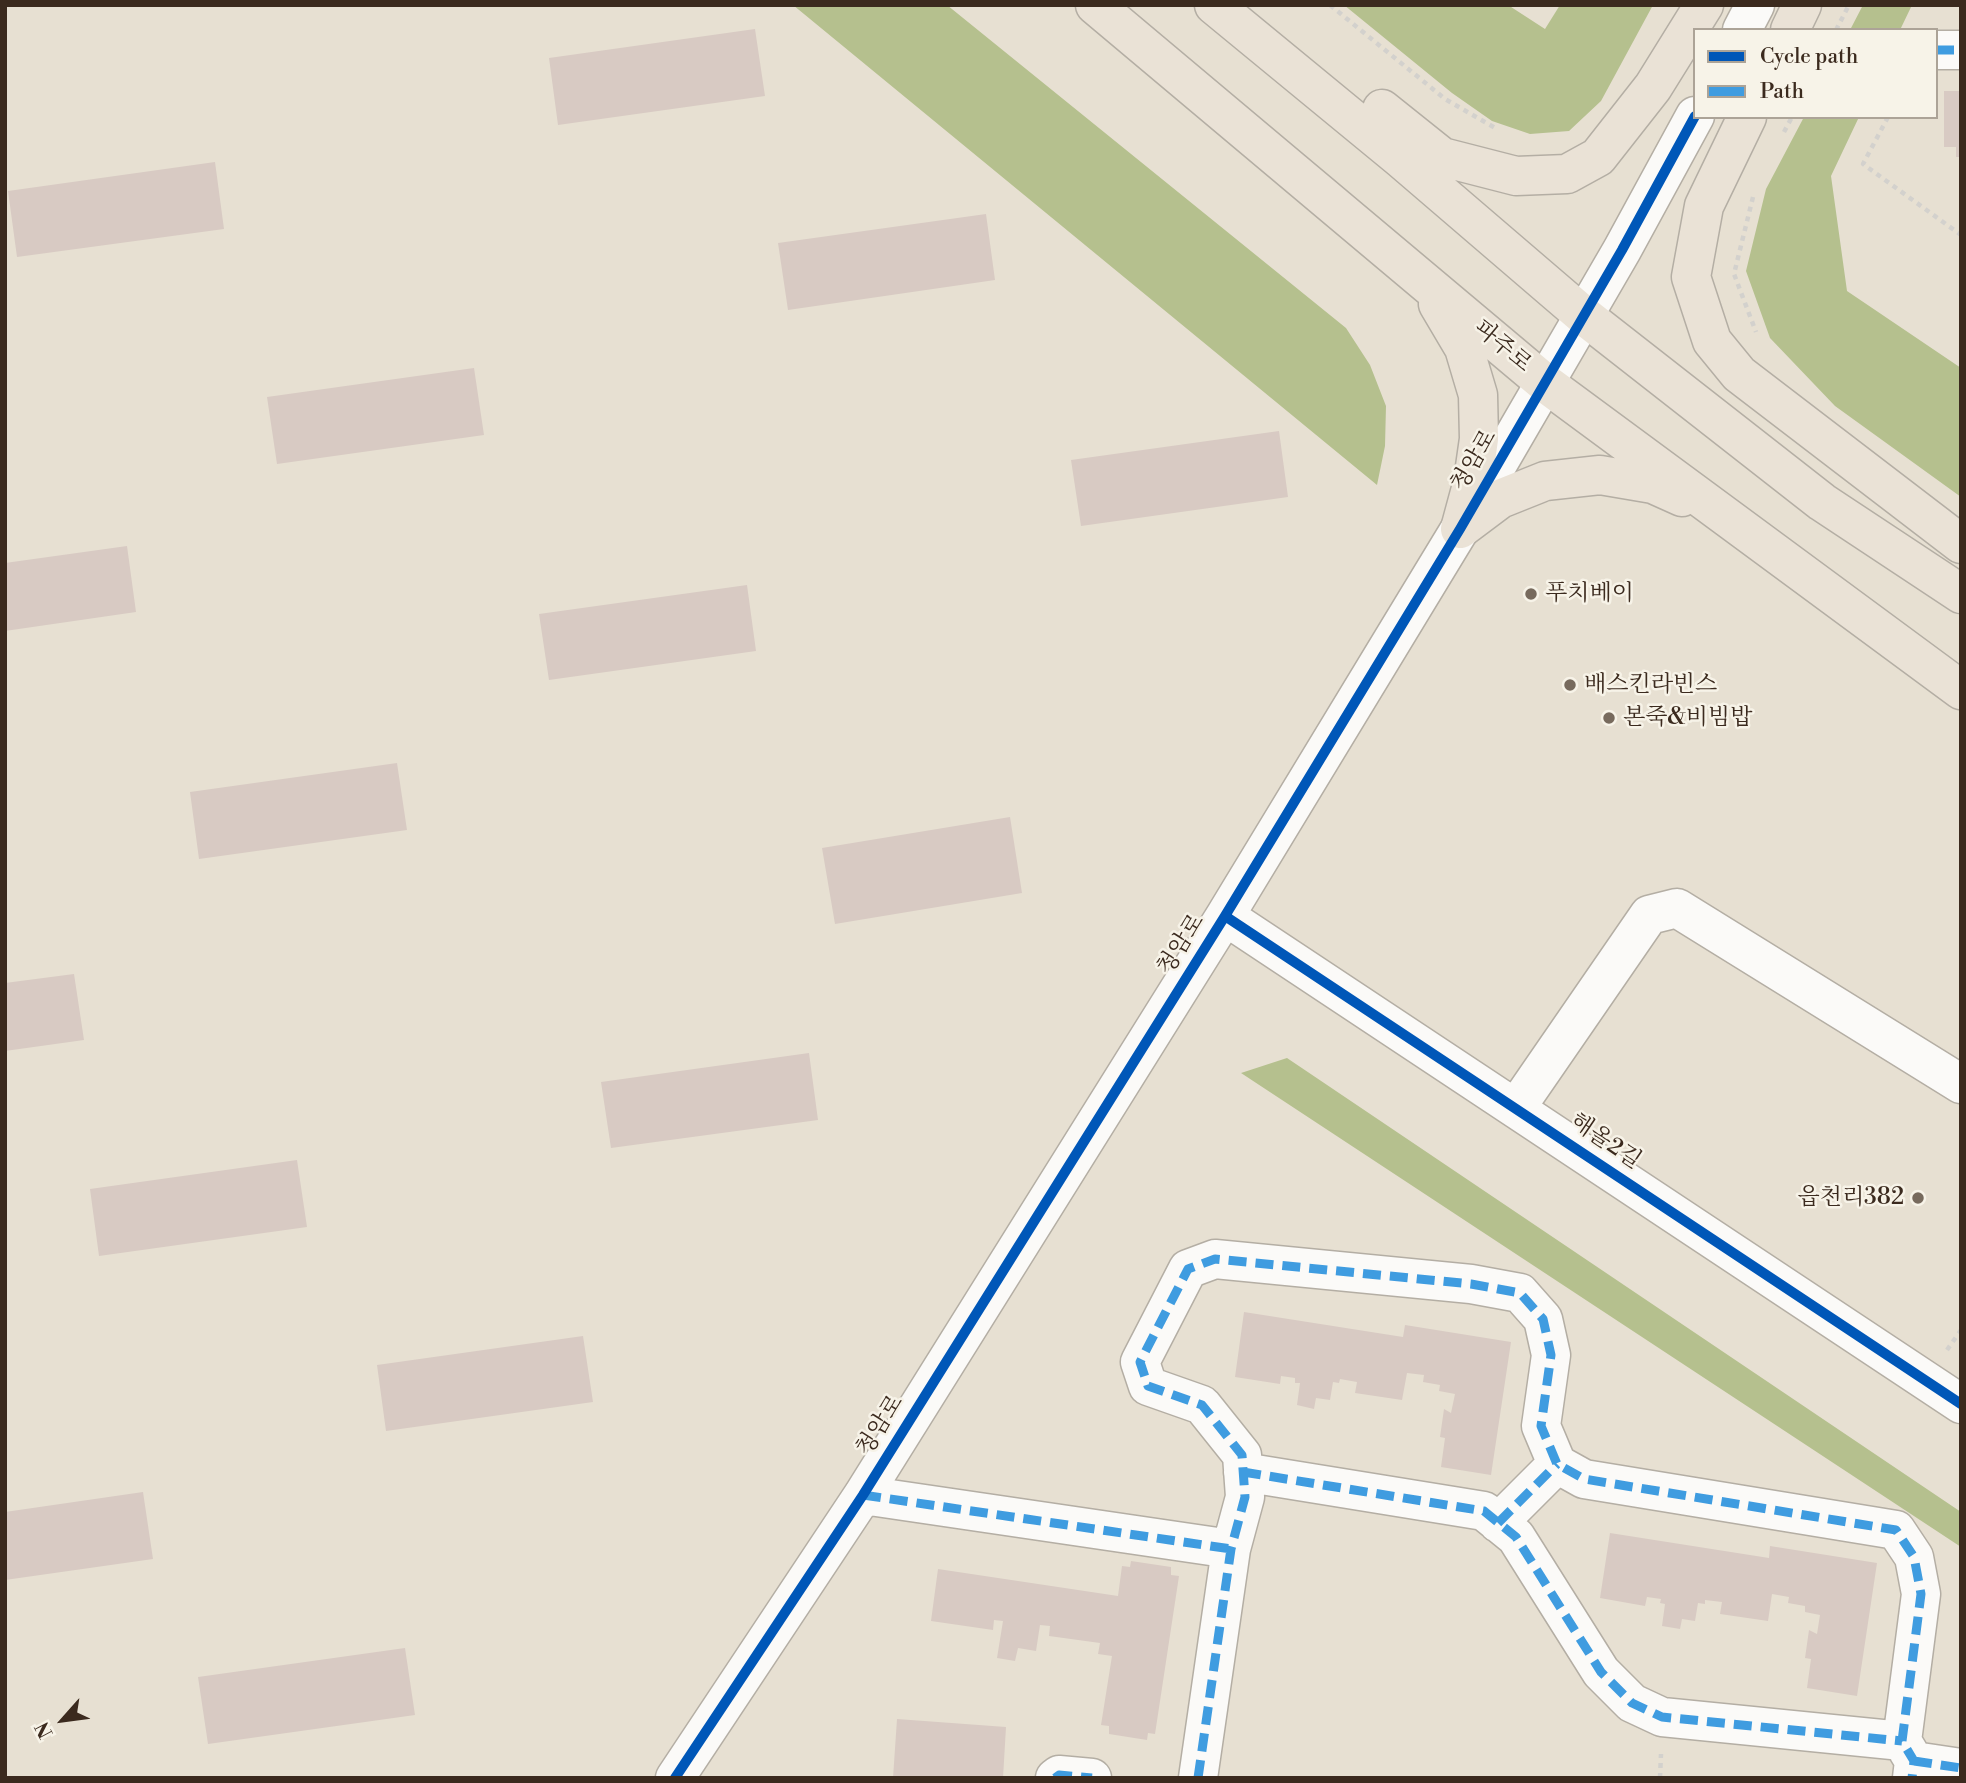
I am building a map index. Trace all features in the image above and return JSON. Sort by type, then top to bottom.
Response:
[{"type":"main road","name":"파주로","points":[[1095,5],[1545,383],[1961,690]]},
{"type":"main road","points":[[1214,5],[1400,158],[1583,316],[1822,502],[1961,594]]},
{"type":"main road","points":[[1251,5],[1442,157],[1516,176],[1567,174],[1598,157],[1653,87],[1704,5]]},
{"type":"main road","points":[[1791,28],[1802,5]]},
{"type":"main road","points":[[1746,119],[1704,206],[1691,276],[1712,341],[1739,374],[1961,544]]},
{"type":"main road","points":[[1397,258],[1439,306],[1464,348],[1478,395],[1479,439],[1473,481],[1460,529]]},
{"type":"main road","points":[[1460,529],[1500,499],[1545,481],[1600,475],[1653,484],[1724,515]]},
{"type":"street","points":[[1743,28],[1755,5]]},
{"type":"street","points":[[1938,50],[1961,50]]},
{"type":"street","name":"청암로","points":[[675,1778],[863,1495],[1225,916],[1460,529],[1622,250],[1694,119]]},
{"type":"street","points":[[1516,1108],[1649,915],[1677,908],[1961,1084]]},
{"type":"street","name":"해올2길","points":[[1225,916],[1961,1404]]},
{"type":"street","points":[[1198,1778],[1231,1549],[1245,1497],[1242,1455],[1202,1405],[1148,1386],[1140,1362],[1188,1269],[1216,1259],[1471,1284],[1520,1293],[1543,1319],[1551,1355],[1541,1426],[1557,1464],[1584,1479],[1896,1530],[1914,1557],[1921,1594],[1909,1760]]},
{"type":"street","points":[[1498,1523],[1557,1464]]},
{"type":"street","points":[[1243,1472],[1484,1511],[1516,1537],[1601,1672],[1632,1703],[1662,1717],[1961,1768]]},
{"type":"street","points":[[863,1495],[1231,1549]]},
{"type":"street","points":[[1055,1778],[1059,1775],[1092,1778]]},
{"type":"path","points":[[1330,5],[1445,99],[1501,131]]},
{"type":"path","points":[[1837,28],[1849,5]]},
{"type":"path","points":[[1779,141],[1791,119]]},
{"type":"path","points":[[1887,119],[1863,164],[1961,235]]},
{"type":"path","points":[[1755,189],[1734,274],[1757,334]]},
{"type":"green space","points":[[793,5],[947,5],[1346,328],[1370,365],[1386,406],[1385,446],[1377,485]]},
{"type":"green space","points":[[1344,5],[1508,5],[1545,29],[1560,5],[1653,5],[1601,101],[1569,131],[1530,134],[1492,121],[1452,93]]},
{"type":"green space","points":[[1863,5],[1912,5],[1901,28],[1851,28]]},
{"type":"green space","points":[[1803,119],[1858,119],[1831,176],[1847,291],[1961,368],[1961,497],[1835,406],[1770,338],[1746,271],[1766,189]]},
{"type":"green space","points":[[1287,1058],[1961,1512],[1961,1547],[1241,1073]]},
{"type":"building","points":[[755,29],[765,96],[558,125],[549,58]]},
{"type":"building","points":[[1944,91],[1961,91],[1961,157],[1956,157],[1956,147],[1944,147]]},
{"type":"building","points":[[215,162],[224,229],[17,257],[8,191]]},
{"type":"building","points":[[986,214],[995,280],[788,310],[778,243]]},
{"type":"building","points":[[474,368],[484,435],[277,464],[267,397]]},
{"type":"building","points":[[1279,431],[1288,497],[1081,526],[1071,460]]},
{"type":"building","points":[[127,546],[136,612],[5,631],[5,563]]},
{"type":"building","points":[[747,585],[756,651],[549,680],[539,614]]},
{"type":"building","points":[[397,763],[407,830],[199,859],[190,792]]},
{"type":"building","points":[[1010,817],[1022,893],[835,924],[822,848]]},
{"type":"building","points":[[74,974],[84,1040],[5,1051],[5,983]]},
{"type":"building","points":[[809,1053],[818,1120],[611,1148],[601,1082]]},
{"type":"building","points":[[297,1160],[307,1227],[99,1256],[90,1189]]},
{"type":"building","points":[[1244,1312],[1403,1337],[1405,1325],[1511,1342],[1491,1475],[1441,1467],[1445,1438],[1440,1437],[1444,1409],[1451,1413],[1455,1394],[1439,1391],[1440,1385],[1423,1382],[1424,1375],[1407,1373],[1402,1400],[1355,1393],[1357,1382],[1340,1379],[1339,1383],[1333,1382],[1330,1400],[1316,1398],[1314,1409],[1297,1405],[1300,1383],[1295,1383],[1295,1378],[1281,1376],[1280,1384],[1235,1377]]},
{"type":"building","points":[[583,1336],[593,1402],[386,1431],[377,1365]]},
{"type":"building","points":[[143,1492],[153,1559],[5,1580],[5,1512]]},
{"type":"building","points":[[1610,1533],[1769,1558],[1770,1546],[1877,1563],[1857,1696],[1807,1688],[1811,1659],[1805,1658],[1809,1630],[1817,1634],[1820,1615],[1805,1612],[1805,1606],[1788,1603],[1789,1597],[1772,1594],[1768,1621],[1720,1614],[1722,1602],[1705,1600],[1705,1604],[1698,1603],[1695,1621],[1682,1619],[1680,1629],[1662,1626],[1665,1604],[1660,1603],[1661,1599],[1647,1597],[1645,1606],[1600,1598]]},
{"type":"building","points":[[1131,1561],[1171,1567],[1171,1575],[1179,1576],[1155,1734],[1148,1733],[1147,1740],[1109,1734],[1109,1726],[1101,1725],[1112,1656],[1098,1654],[1100,1643],[1049,1636],[1050,1626],[1040,1625],[1036,1651],[1018,1648],[1015,1661],[997,1658],[1003,1621],[994,1620],[993,1630],[931,1621],[938,1569],[1118,1596],[1122,1566],[1130,1567]]},
{"type":"building","points":[[405,1648],[415,1715],[208,1744],[198,1677]]},
{"type":"building","points":[[897,1719],[1006,1727],[1003,1778],[893,1778]]},
{"type":"marked path","points":[[1938,50],[1961,50]]},
{"type":"marked path","points":[[1198,1778],[1231,1549],[1245,1497],[1242,1455],[1202,1405],[1148,1386],[1140,1362],[1188,1269],[1215,1259],[1471,1284],[1520,1293],[1543,1319],[1551,1355],[1541,1426],[1557,1464],[1584,1479],[1896,1530],[1914,1557],[1921,1594],[1902,1741],[1914,1761],[1912,1778]]},
{"type":"marked path","points":[[1498,1523],[1557,1464]]},
{"type":"marked path","points":[[1243,1472],[1484,1511],[1516,1537],[1601,1672],[1632,1703],[1662,1717],[1902,1741]]},
{"type":"marked path","points":[[863,1495],[1231,1549]]},
{"type":"marked path","points":[[1914,1761],[1961,1768]]},
{"type":"marked path","points":[[1055,1778],[1059,1775],[1092,1778]]},
{"type":"cycle path","points":[[675,1778],[863,1495],[1225,916],[1460,529],[1622,250],[1693,119]]},
{"type":"cycle path","points":[[1225,916],[1961,1404]]},
{"type":"place","name":"푸치베이","points":[[1531,594]]},
{"type":"place","name":"배스킨라빈스","points":[[1570,685]]},
{"type":"place","name":"본죽&비빔밥","points":[[1609,718]]},
{"type":"place","name":"읍천리382","points":[[1918,1198]]}]
